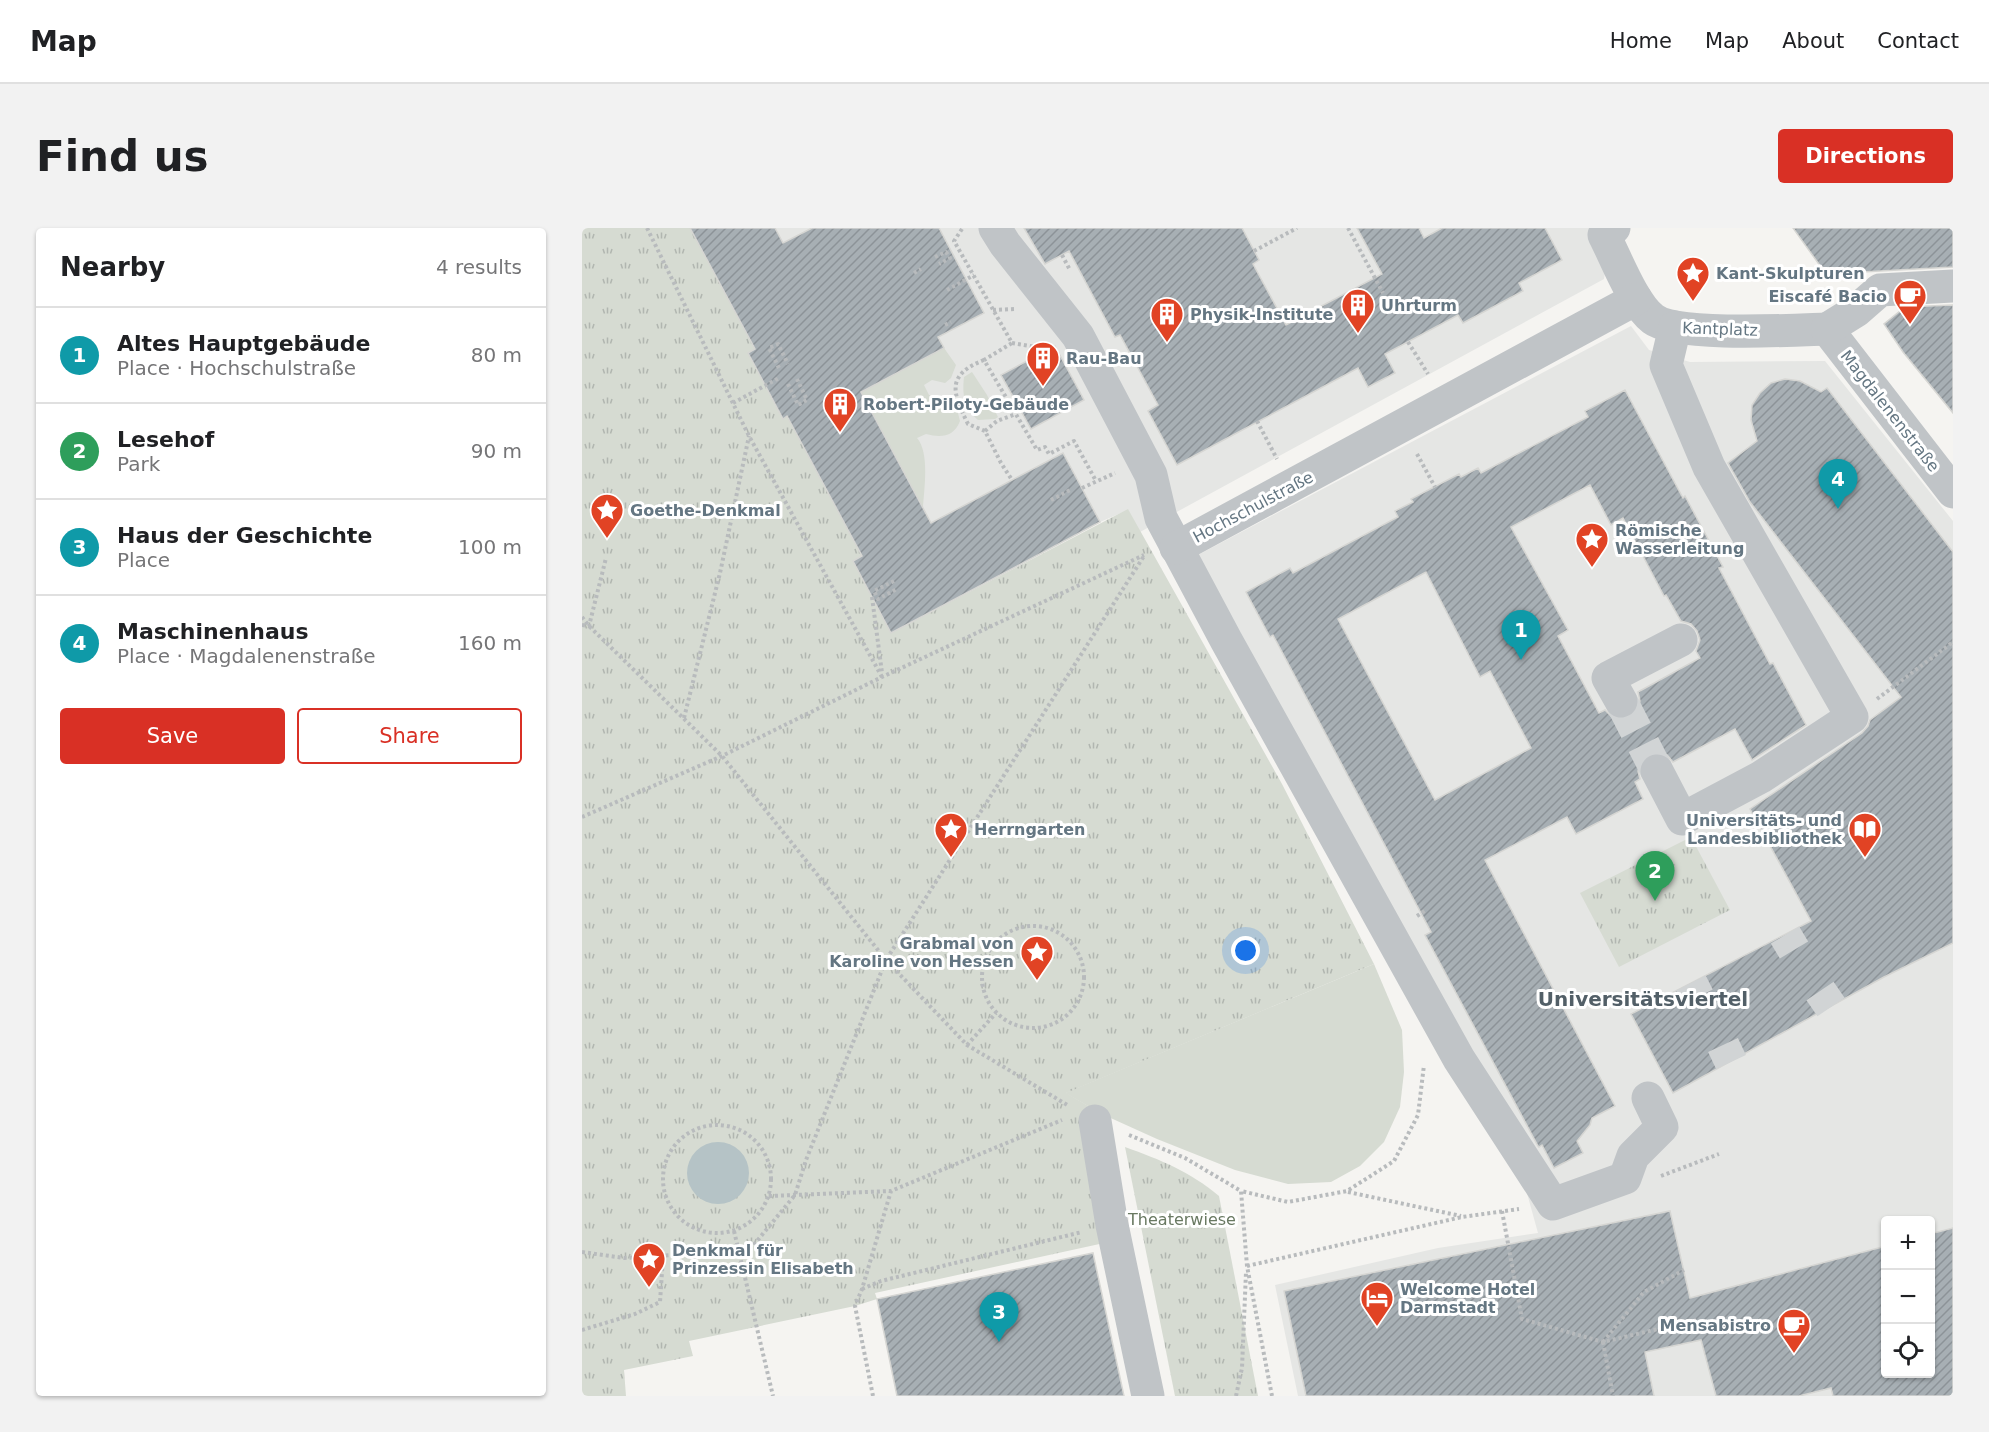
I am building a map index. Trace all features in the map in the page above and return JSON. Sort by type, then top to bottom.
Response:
[{"type":"street","points":[[995,228],[1005,244],[1078,336],[1151,475],[1161,518],[1161,551]]},
{"type":"street","name":"Kantplatz","points":[[1606,230],[1636,300],[1653,320],[1675,327],[1740,331],[1827,329]]},
{"type":"street","points":[[1827,329],[1856,310],[1880,290],[1953,286]]},
{"type":"street","name":"Hochschulstraße","points":[[1553,1204],[1459,1059],[1381,915],[1161,551],[1636,300]]},
{"type":"street","points":[[1657,771],[1682,819],[1761,777],[1852,717],[1709,467],[1666,365],[1675,327]]},
{"type":"street","name":"Magdalenenstraße","points":[[1827,329],[1953,492]]},
{"type":"street","points":[[1621,701],[1608,678],[1681,640]]},
{"type":"street","points":[[1553,1204],[1625,1178],[1632,1156],[1662,1127],[1648,1098]]},
{"type":"street","points":[[1087,1117],[1148,1396]]},
{"type":"path","points":[[646,228],[749,436],[882,677]]},
{"type":"path","points":[[963,228],[954,241],[1012,343],[960,373],[955,384],[968,424],[985,431],[1012,480]]},
{"type":"path","points":[[1254,251],[1297,228]]},
{"type":"path","points":[[1348,228],[1383,293]]},
{"type":"path","points":[[935,257],[946,252],[950,258],[939,264]]},
{"type":"path","points":[[1371,272],[1379,268]]},
{"type":"path","points":[[914,273],[921,269]]},
{"type":"path","points":[[947,290],[974,275]]},
{"type":"path","points":[[945,325],[951,322]]},
{"type":"path","points":[[779,368],[769,348],[778,344],[788,364]]},
{"type":"path","points":[[1036,347],[1040,354]]},
{"type":"path","points":[[984,360],[1037,450],[1045,447],[1049,454],[1074,441],[1096,481]]},
{"type":"path","points":[[733,403],[779,378]]},
{"type":"path","points":[[788,384],[798,405],[807,400],[797,379]]},
{"type":"path","points":[[985,431],[997,422],[1016,414]]},
{"type":"path","points":[[1257,422],[1265,436]]},
{"type":"path","points":[[684,719],[720,573],[749,436]]},
{"type":"path","points":[[1424,467],[1435,487]]},
{"type":"path","points":[[1051,500],[1072,489]]},
{"type":"path","points":[[582,816],[722,756],[882,677],[1161,551]]},
{"type":"path","points":[[582,1252],[624,1258],[739,1251],[752,1247],[795,1195],[806,1160],[886,960],[1161,551]]},
{"type":"path","points":[[589,626],[606,558]]},
{"type":"path","points":[[894,581],[874,591],[878,599],[897,589]]},
{"type":"path","points":[[872,597],[882,677]]},
{"type":"path","points":[[582,617],[722,756],[886,960],[967,1045],[1087,1117],[1185,1158],[1241,1191],[1288,1202],[1347,1191],[1394,1161],[1418,1115],[1425,1060]]},
{"type":"path","points":[[582,625],[589,626]]},
{"type":"path","points":[[1852,717],[1953,642]]},
{"type":"path","points":[[1037,925],[1055,930],[1070,940],[1085,968],[1085,985],[1080,1000],[1070,1013],[1057,1023],[1041,1028],[1025,1028],[1010,1023],[996,1013],[986,998],[981,981],[983,963],[990,947],[1004,934],[1020,927],[1037,925]]},
{"type":"path","points":[[967,1045],[996,1013]]},
{"type":"path","points":[[769,1196],[891,1191],[1087,1117]]},
{"type":"path","points":[[718,1125],[735,1127],[750,1135],[761,1147],[769,1162],[772,1179],[769,1196],[761,1211],[749,1223],[734,1231],[717,1233],[700,1230],[685,1222],[673,1210],[665,1196],[663,1179],[666,1162],[673,1147],[686,1135],[701,1127],[718,1125]]},
{"type":"path","points":[[1658,1177],[1719,1154]]},
{"type":"path","points":[[873,1396],[855,1306],[891,1191]]},
{"type":"path","points":[[1241,1191],[1247,1266],[1272,1396]]},
{"type":"path","points":[[1347,1191],[1462,1217]]},
{"type":"path","points":[[1247,1266],[1462,1217],[1553,1204]]},
{"type":"path","points":[[1502,1211],[1522,1319],[1603,1342],[1696,1320]]},
{"type":"path","points":[[862,1289],[881,1281],[1112,1225]]},
{"type":"path","points":[[734,1231],[773,1396]]},
{"type":"path","points":[[582,1330],[635,1314],[660,1302],[663,1257]]},
{"type":"path","points":[[1236,1396],[1242,1368],[1247,1266]]},
{"type":"path","points":[[1613,1396],[1603,1342],[1644,1292],[1684,1270]]},
{"type":"shaded area","points":[[690,228],[1612,228],[1604,279],[1140,532],[1128,510],[1100,522],[891,633],[853,561],[861,556],[755,366]]},
{"type":"shaded area","points":[[1631,326],[1649,350],[1690,362],[1825,361],[1953,521],[1953,1396],[1298,1396],[1275,1285],[1438,1248],[1538,1233],[1518,1161],[1196,556]]},
{"type":"shaded area","points":[[718,1142],[730,1144],[740,1151],[747,1161],[749,1173],[747,1185],[740,1195],[730,1202],[718,1204],[706,1202],[696,1195],[689,1185],[687,1173],[689,1161],[696,1151],[706,1144]]},
{"type":"green space","name":"Herrngarten","points":[[582,228],[690,228],[755,349],[748,353],[782,418],[787,416],[862,556],[853,561],[891,633],[1128,509],[1282,784],[1374,964],[1066,1093],[1104,1115],[1127,1238],[875,1293],[877,1299],[855,1306],[689,1341],[693,1356],[624,1370],[626,1396],[582,1396]]},
{"type":"green space","points":[[944,348],[956,365],[951,378],[945,383],[932,380],[924,385],[929,395],[942,396],[951,400],[960,421],[951,433],[946,435],[926,434],[917,438],[924,453],[925,462],[923,508],[861,392]]},
{"type":"green space","points":[[972,372],[998,417],[995,419],[978,420],[967,406],[963,390],[964,377]]},
{"type":"green space","points":[[1691,837],[1730,910],[1619,967],[1580,893]]},
{"type":"green space","points":[[1374,964],[1402,1030],[1404,1072],[1400,1107],[1384,1142],[1360,1166],[1331,1182],[1288,1184],[1235,1170],[1104,1115],[1065,1093]]},
{"type":"green space","name":"Theaterwiese","points":[[1125,1147],[1174,1167],[1219,1196],[1258,1396],[1175,1396]]},
{"type":"building","name":"Robert-Piloty-Gebäude","points":[[690,228],[775,228],[783,243],[812,228],[939,228],[984,313],[938,337],[944,348],[861,392],[931,523],[1063,453],[1100,522],[891,633],[853,561],[862,556],[787,416],[783,419],[748,353],[755,349]]},
{"type":"building","points":[[1024,228],[1242,228],[1259,260],[1253,264],[1286,325],[1382,274],[1357,228],[1419,228],[1424,238],[1442,228],[1545,228],[1562,260],[1519,283],[1523,291],[1463,323],[1458,315],[1385,354],[1395,373],[1368,387],[1358,368],[1177,465],[1148,411],[1158,405],[1120,335],[1115,337],[1069,251],[1045,264]]},
{"type":"building","points":[[1793,228],[1953,228],[1953,267],[1826,274]]},
{"type":"building","points":[[1953,305],[1953,413],[1903,352],[1884,324],[1905,307]]},
{"type":"building","name":"Rau-Bau","points":[[1055,346],[1084,400],[1031,429],[1001,375]]},
{"type":"building","name":"Universitäts- und Landesbibliothek","points":[[1785,379],[1800,381],[1821,392],[1827,388],[1953,552],[1953,943],[1884,977],[1673,1093],[1631,1014],[1811,921],[1750,809],[1862,733],[1870,720],[1901,697],[1750,502],[1728,463],[1757,441],[1751,420],[1752,405],[1760,393],[1771,383]]},
{"type":"building","points":[[1625,390],[1723,567],[1719,568],[1770,664],[1773,663],[1806,725],[1752,760],[1735,729],[1673,762],[1667,755],[1658,752],[1649,754],[1641,761],[1638,771],[1640,779],[1635,782],[1643,799],[1576,834],[1567,817],[1485,860],[1615,1106],[1592,1118],[1590,1125],[1577,1141],[1583,1153],[1554,1168],[1542,1145],[1538,1146],[1425,935],[1431,932],[1273,635],[1270,637],[1246,592],[1290,568],[1293,573],[1398,517],[1395,511],[1413,502],[1411,499],[1459,474],[1461,477],[1478,468],[1481,473],[1588,417],[1585,411]],"holes":[[[1590,485],[1611,525],[1623,518],[1664,596],[1666,595],[1681,621],[1691,624],[1697,631],[1700,640],[1696,651],[1700,658],[1638,692],[1640,701],[1637,710],[1631,717],[1621,720],[1612,717],[1605,710],[1599,713],[1558,636],[1568,630],[1511,527]],[[1426,572],[1480,677],[1490,671],[1531,748],[1435,800],[1338,619]]]},
{"type":"building","points":[[1670,1211],[1690,1298],[1881,1247],[1881,1378],[1935,1378],[1935,1233],[1953,1228],[1953,1396],[1833,1396],[1831,1388],[1799,1396],[1716,1396],[1701,1340],[1645,1352],[1654,1396],[1306,1396],[1284,1291]]},
{"type":"building","points":[[1093,1253],[1124,1396],[897,1396],[877,1299]]},
{"type":"tunnel","points":[[1621,701],[1657,771]]},
{"type":"tunnel","points":[[1785,935],[1794,950]]},
{"type":"tunnel","points":[[1691,983],[1698,997]]},
{"type":"tunnel","points":[[1820,991],[1831,1007]]},
{"type":"tunnel","points":[[1723,1045],[1731,1062]]},
{"type":"place","name":"Kant-Skulpturen","points":[[1693,302]]},
{"type":"place","name":"Eiscafé Bacio","points":[[1910,325]]},
{"type":"place","name":"Uhrturm","points":[[1358,334]]},
{"type":"place","name":"Physik-Institute","points":[[1167,343]]},
{"type":"place","name":"Rau-Bau","points":[[1043,387]]},
{"type":"place","name":"Robert-Piloty-Gebäude","points":[[840,433]]},
{"type":"place","name":"Maschinenhaus","points":[[1838,509]]},
{"type":"place","name":"Goethe-Denkmal","points":[[607,539]]},
{"type":"place","name":"Römische Wasserleitung","points":[[1592,568]]},
{"type":"place","name":"Altes Hauptgebäude","points":[[1521,660]]},
{"type":"place","name":"Herrngarten","points":[[951,858]]},
{"type":"place","name":"Universitäts- und Landesbibliothek","points":[[1865,858]]},
{"type":"place","name":"Lesehof","points":[[1655,901]]},
{"type":"place","name":"Grabmal von Karoline von Hessen","points":[[1037,981]]},
{"type":"place","name":"Denkmal für Prinzessin Elisabeth","points":[[649,1288]]},
{"type":"place","name":"Welcome Hotel Darmstadt","points":[[1377,1327]]},
{"type":"place","name":"Haus der Geschichte","points":[[999,1342]]},
{"type":"place","name":"Mensabistro","points":[[1794,1354]]},
{"type":"district","name":"Universitätsviertel","points":[[1643,999]]}]
